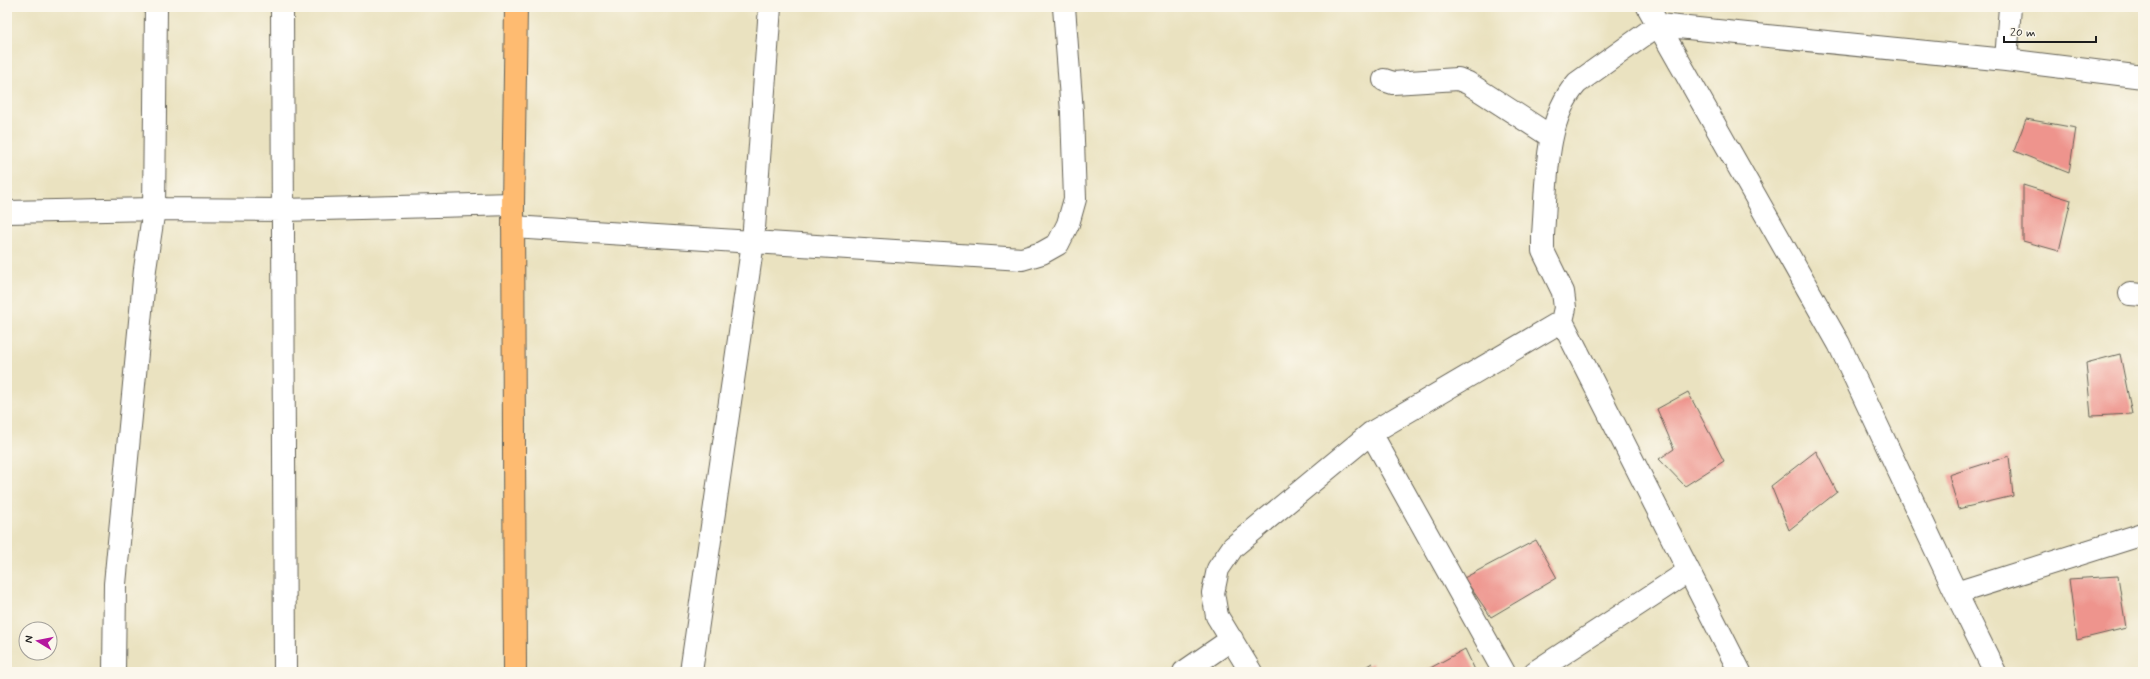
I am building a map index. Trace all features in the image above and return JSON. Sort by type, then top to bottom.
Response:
[{"type":"main road","points":[[515,672],[513,204],[516,7]]},
{"type":"street","points":[[114,672],[115,584],[145,268],[154,209],[156,7]]},
{"type":"street","points":[[282,7],[285,672]]},
{"type":"street","points":[[691,672],[753,242],[770,7]]},
{"type":"street","points":[[513,227],[1022,259],[1042,253],[1058,244],[1068,224],[1075,199],[1072,112],[1064,7]]},
{"type":"street","points":[[2006,60],[2010,7]]},
{"type":"street","points":[[1653,16],[1839,344],[1956,593],[1995,672]]},
{"type":"street","points":[[1740,672],[1562,321],[1564,308],[1563,292],[1543,251],[1550,136],[1568,93],[1577,83],[1653,16],[2143,77]]},
{"type":"street","points":[[1384,80],[1393,83],[1458,79],[1550,136]]},
{"type":"street","points":[[7,212],[154,209],[283,210],[513,204]]},
{"type":"street","points":[[1251,672],[1217,616],[1212,593],[1218,569],[1233,547],[1371,433],[1562,321]]},
{"type":"street","points":[[1371,433],[1504,672]]},
{"type":"street","points":[[1956,593],[2143,534]]},
{"type":"street","points":[[1535,672],[1689,571]]},
{"type":"street","points":[[1184,672],[1232,639]]},
{"type":"building","points":[[2026,119],[2076,128],[2069,173],[2014,151]]},
{"type":"building","points":[[2023,185],[2071,200],[2059,251],[2023,241]]},
{"type":"building","points":[[2120,354],[2132,414],[2091,416],[2086,363]]},
{"type":"building","points":[[1688,392],[1724,461],[1685,486],[1659,459],[1674,449],[1657,409]]},
{"type":"building","points":[[1816,451],[1837,492],[1789,530],[1771,486]]},
{"type":"building","points":[[2009,456],[2013,496],[1958,509],[1949,475]]},
{"type":"building","points":[[1536,540],[1557,578],[1491,617],[1464,578]]},
{"type":"building","points":[[2118,576],[2126,628],[2077,640],[2069,579]]},
{"type":"building","points":[[1465,649],[1476,672],[1423,672]]},
{"type":"building","points":[[1372,663],[1375,672],[1357,672]]}]
